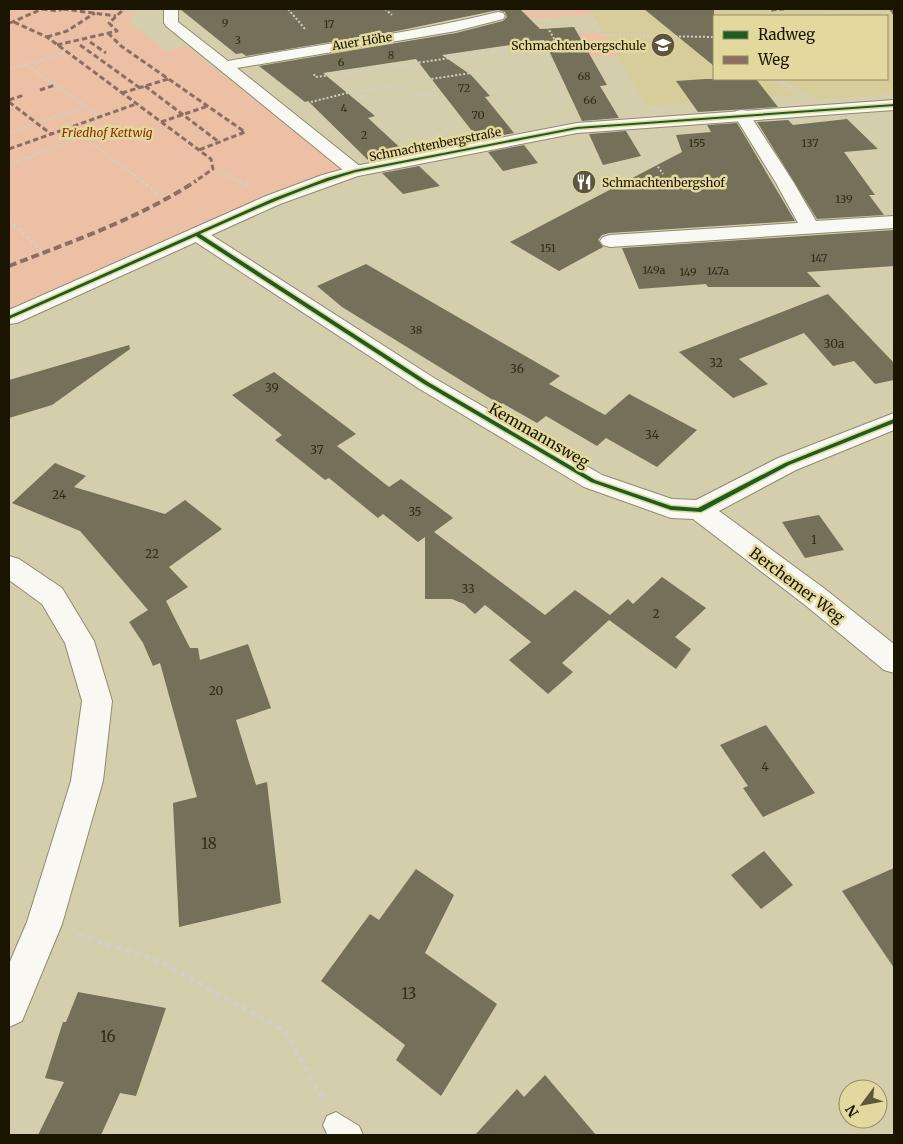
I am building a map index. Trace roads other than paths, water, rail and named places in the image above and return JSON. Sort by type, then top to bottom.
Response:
[{"type":"street","points":[[171,9],[171,23],[355,171]]},
{"type":"street","name":"Auer Höhe","points":[[225,66],[298,52],[456,27],[498,16]]},
{"type":"street","name":"Schmachtenbergstraße","points":[[9,318],[273,200],[355,171],[577,128],[894,105]]},
{"type":"street","points":[[742,115],[785,183],[809,226]]},
{"type":"street","points":[[610,241],[809,226],[894,222]]},
{"type":"street","name":"Kemmannsweg","points":[[198,235],[426,383],[593,481],[671,508],[699,510]]},
{"type":"street","points":[[699,510],[787,464],[894,421]]},
{"type":"street","name":"Berchemer Weg","points":[[699,510],[816,597],[894,661]]},
{"type":"street","points":[[9,566],[52,596],[79,641],[97,701],[87,781],[44,924],[9,1008]]},
{"type":"place","name":"Schmachtenbergschule","points":[[663,45]]},
{"type":"place","name":"Schmachtenbergshof","points":[[584,182]]},
{"type":"park label","name":"Friedhof Kettwig","points":[[107,132]]}]
